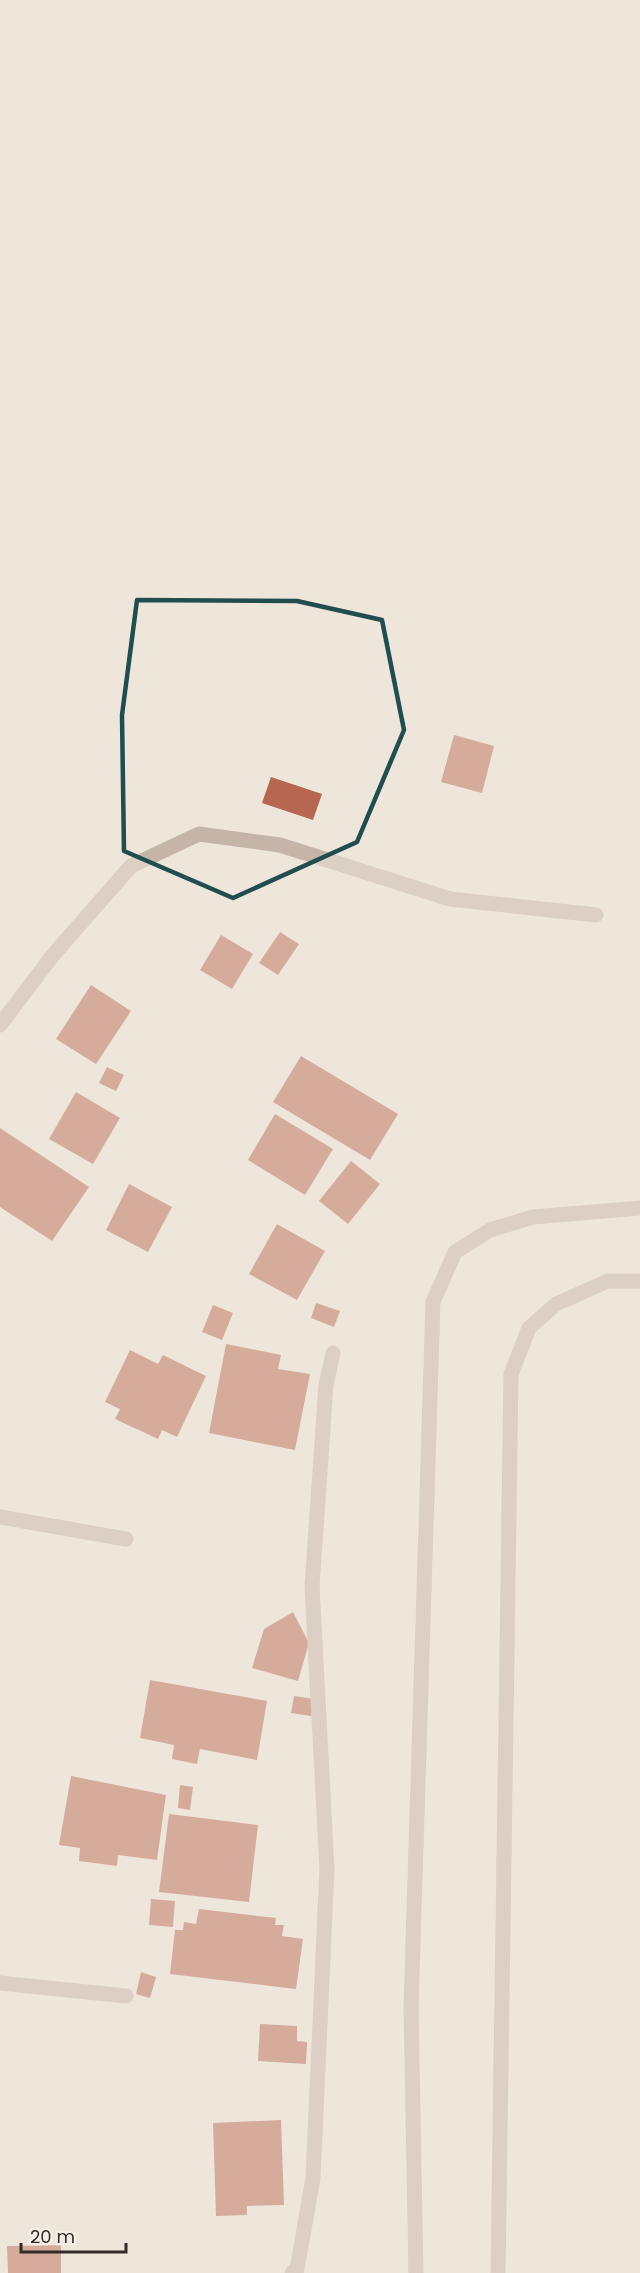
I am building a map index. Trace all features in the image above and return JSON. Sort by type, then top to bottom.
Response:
[{"type":"street","points":[[0,1025],[53,955],[131,866],[199,834],[280,845],[450,899],[596,915]]},
{"type":"street","points":[[416,2273],[411,2007],[433,1302],[454,1252],[490,1230],[533,1216],[640,1208]]},
{"type":"street","points":[[498,2273],[511,1374],[529,1328],[556,1304],[608,1281],[640,1281]]},
{"type":"street","points":[[292,2273],[297,2269],[313,2178],[326,1893],[327,1869],[312,1586],[326,1385],[333,1353]]},
{"type":"street","points":[[0,1517],[126,1539]]},
{"type":"street","points":[[0,1983],[126,1996]]},
{"type":"highlighted area","points":[[137,600],[297,601],[382,620],[404,730],[357,842],[233,898],[124,851],[122,715]]},
{"type":"building","points":[[454,735],[494,746],[482,793],[441,782]]},
{"type":"building","points":[[271,777],[322,794],[313,820],[262,803]]},
{"type":"building","points":[[280,932],[299,944],[278,975],[259,963]]},
{"type":"building","points":[[221,935],[253,954],[232,989],[200,970]]},
{"type":"building","points":[[91,985],[131,1011],[96,1064],[56,1039]]},
{"type":"building","points":[[301,1056],[398,1114],[370,1160],[273,1102]]},
{"type":"building","points":[[107,1067],[124,1075],[116,1091],[99,1083]]},
{"type":"building","points":[[76,1092],[120,1118],[93,1164],[49,1139]]},
{"type":"building","points":[[275,1114],[333,1149],[305,1195],[248,1160]]},
{"type":"building","points":[[0,1128],[89,1187],[52,1241],[0,1207]]},
{"type":"building","points":[[351,1161],[380,1184],[348,1224],[319,1201]]},
{"type":"building","points":[[129,1184],[172,1207],[148,1252],[106,1230]]},
{"type":"building","points":[[277,1224],[325,1251],[297,1300],[249,1274]]},
{"type":"building","points":[[316,1303],[340,1311],[334,1327],[311,1318]]},
{"type":"building","points":[[213,1305],[233,1313],[222,1340],[202,1332]]},
{"type":"building","points":[[226,1344],[281,1355],[278,1369],[310,1374],[295,1450],[209,1433]]},
{"type":"building","points":[[130,1350],[158,1364],[163,1355],[206,1376],[177,1437],[162,1430],[158,1439],[115,1419],[120,1409],[105,1402]]},
{"type":"building","points":[[293,1612],[309,1643],[298,1681],[252,1668],[264,1629]]},
{"type":"building","points":[[150,1680],[267,1701],[257,1760],[200,1749],[197,1764],[172,1759],[174,1745],[140,1738]]},
{"type":"building","points":[[294,1696],[314,1699],[311,1716],[291,1713]]},
{"type":"building","points":[[71,1776],[166,1795],[157,1860],[118,1855],[117,1866],[79,1861],[80,1848],[59,1845]]},
{"type":"building","points":[[180,1785],[193,1787],[190,1810],[178,1808]]},
{"type":"building","points":[[169,1814],[258,1825],[249,1902],[159,1892]]},
{"type":"building","points":[[151,1899],[175,1901],[173,1927],[149,1925]]},
{"type":"building","points":[[199,1909],[276,1918],[275,1925],[284,1925],[282,1936],[303,1939],[296,1989],[170,1974],[175,1930],[183,1930],[184,1922],[196,1924]]},
{"type":"building","points":[[141,1972],[156,1977],[150,1998],[136,1994]]},
{"type":"building","points":[[260,2024],[297,2026],[297,2041],[307,2042],[306,2064],[258,2061]]},
{"type":"building","points":[[281,2120],[284,2205],[247,2206],[247,2215],[216,2216],[213,2123]]},
{"type":"building","points":[[61,2245],[61,2273],[8,2273],[7,2246]]}]
